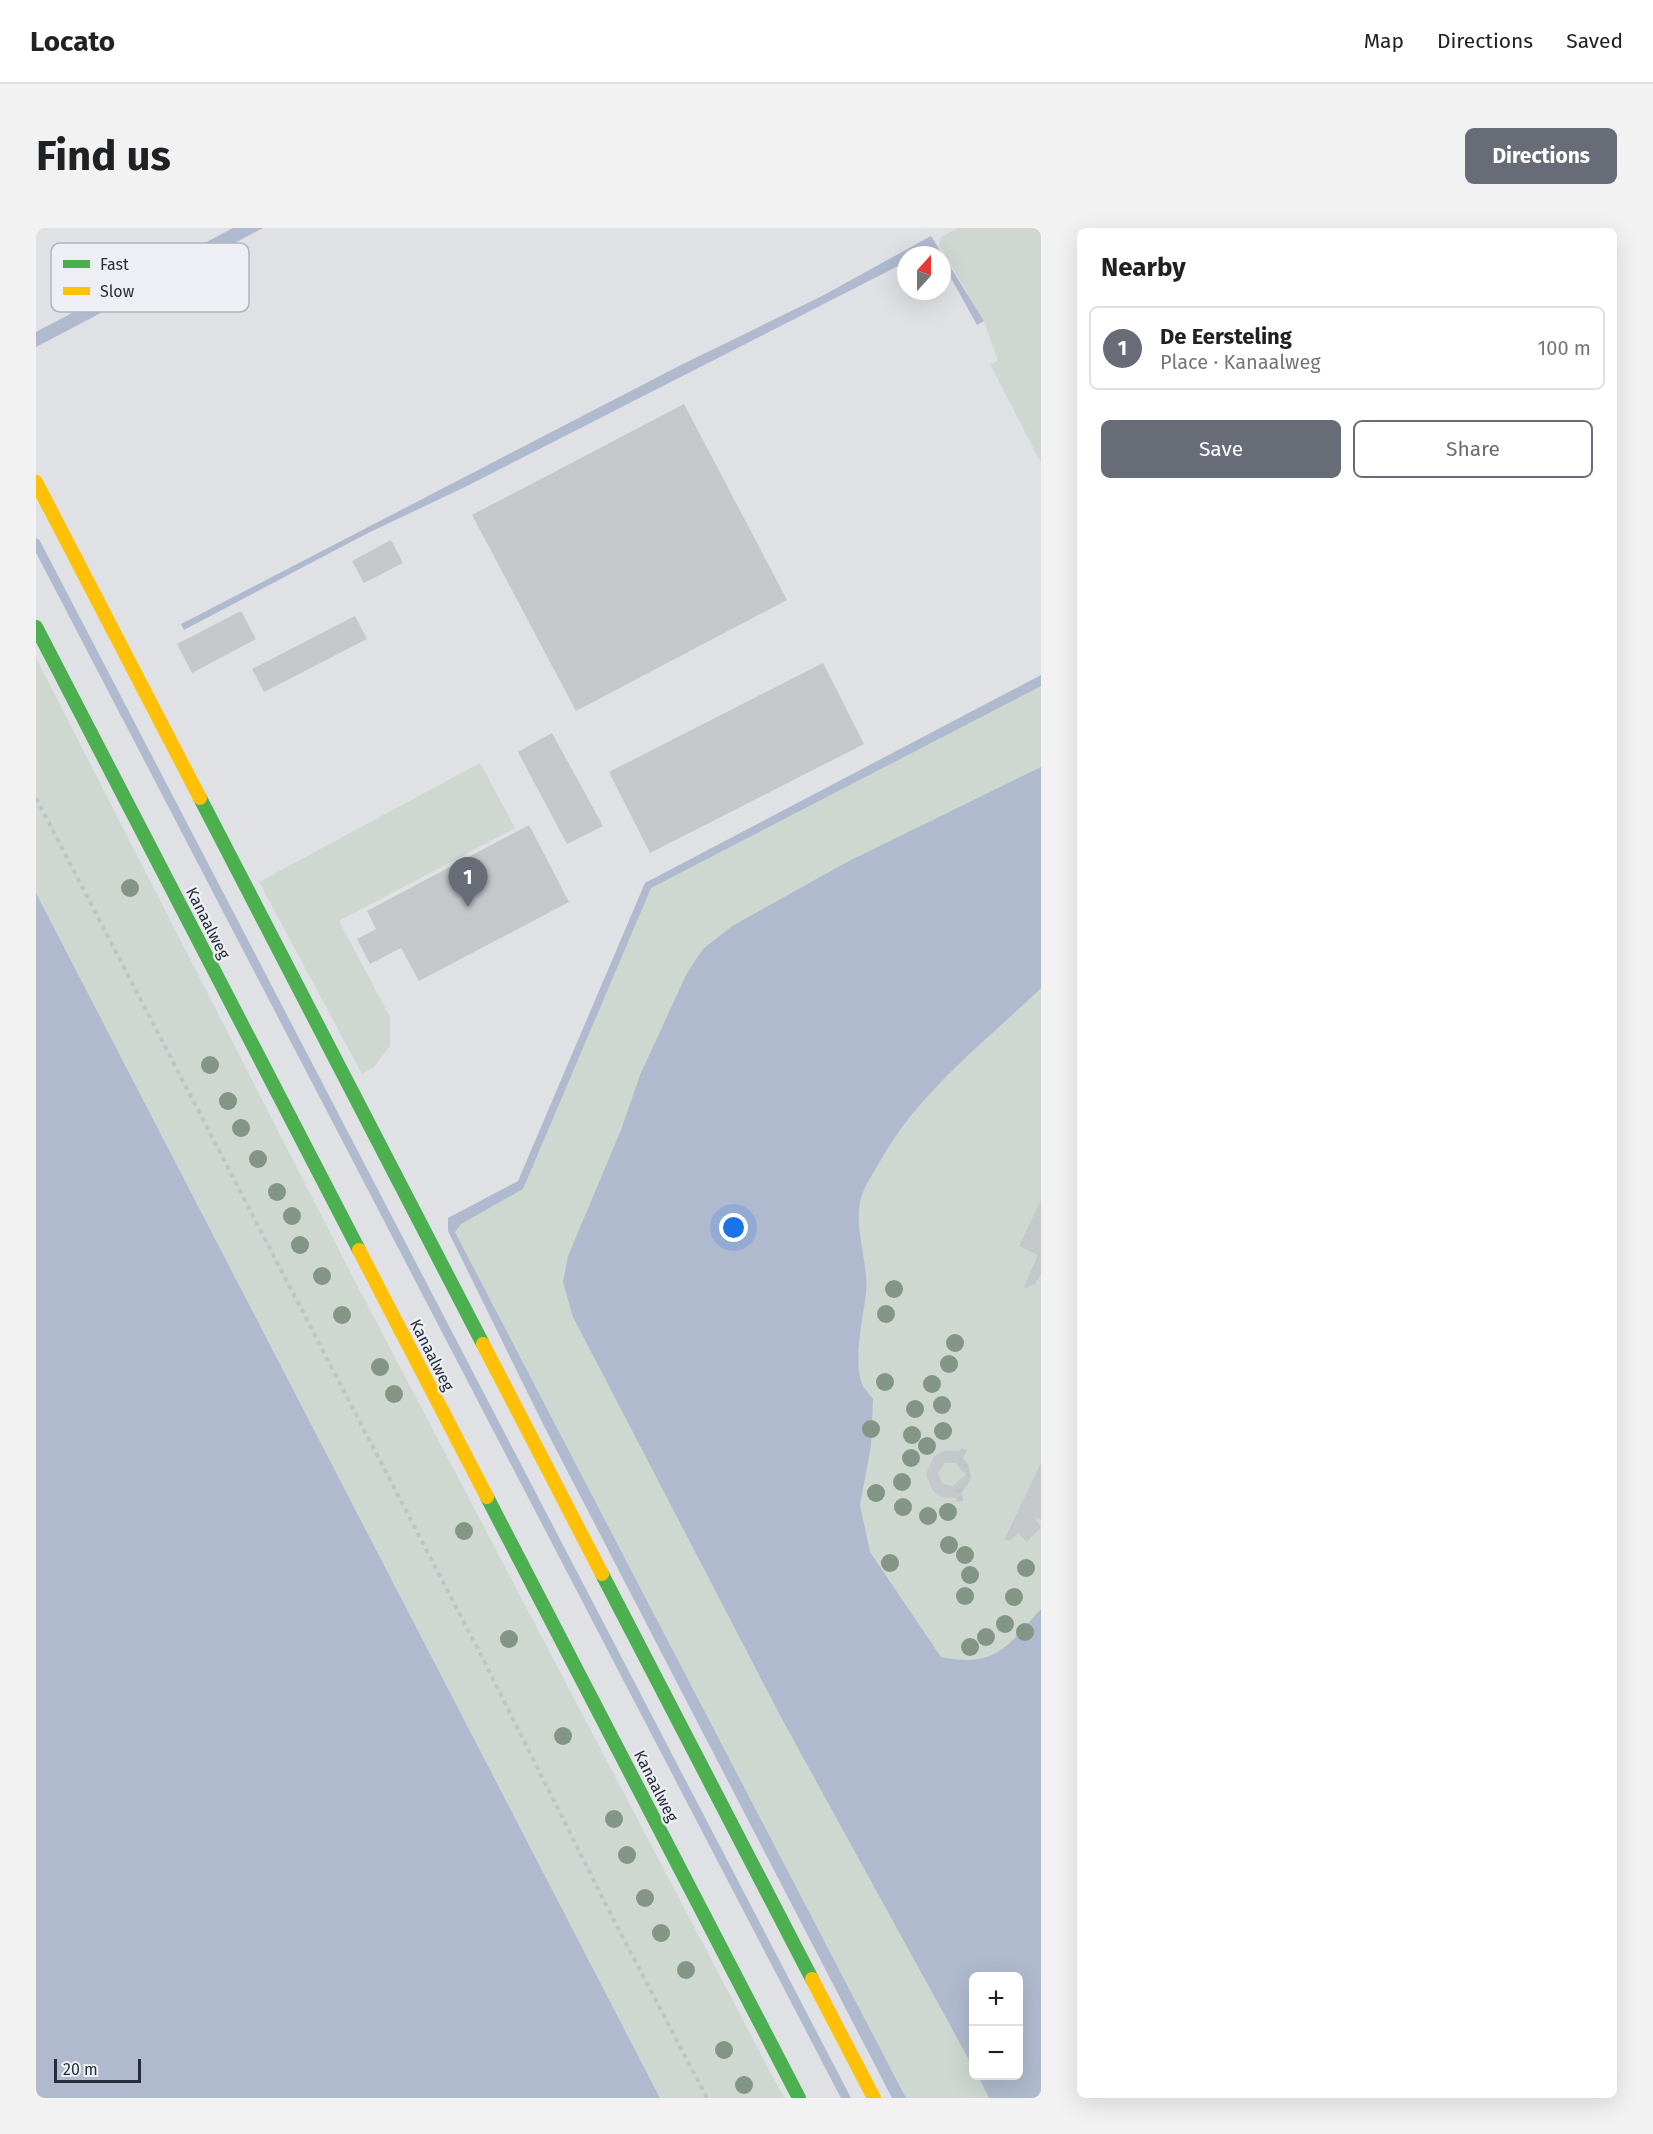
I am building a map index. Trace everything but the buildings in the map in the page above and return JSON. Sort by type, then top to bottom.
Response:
[{"type":"street","points":[[36,482],[874,2098]]},
{"type":"street","name":"Kanaalweg","points":[[36,627],[799,2098]]},
{"type":"path","points":[[36,798],[482,1657],[607,1907],[707,2098]]},
{"type":"path","points":[[961,1501],[959,1491],[965,1485],[968,1475],[966,1465],[960,1460],[964,1450]]},
{"type":"path","points":[[962,1475],[968,1475]]},
{"type":"shaded area","points":[[958,228],[1041,228],[1041,463],[990,364],[998,361],[984,321],[951,265],[951,246],[939,245],[941,237]]},
{"type":"shaded area","points":[[36,658],[359,1289],[784,2098],[660,2098],[36,893]]},
{"type":"shaded area","points":[[1041,677],[1041,2098],[906,2098],[455,1232],[453,1222],[522,1184],[645,883]]},
{"type":"shaded area","points":[[480,763],[515,828],[339,921],[390,1017],[390,1046],[374,1067],[362,1074],[259,882]]},
{"type":"water","points":[[233,228],[263,228],[234,243],[205,243]]},
{"type":"water","points":[[931,236],[937,246],[913,246]]},
{"type":"water","points":[[897,255],[897,267],[465,487],[366,534],[184,630],[181,624],[679,366],[822,296]]},
{"type":"water","points":[[951,268],[984,321],[977,325],[951,278]]},
{"type":"water","points":[[74,312],[103,312],[36,347],[36,332]]},
{"type":"water","points":[[1041,675],[1041,686],[651,888],[523,1189],[461,1224],[455,1232],[906,2098],[892,2098],[544,1426],[448,1231],[448,1218],[518,1181],[645,883]]},
{"type":"water","points":[[1041,767],[1041,988],[931,1092],[894,1139],[868,1181],[859,1209],[866,1293],[858,1364],[862,1384],[873,1399],[871,1446],[860,1505],[870,1552],[941,1657],[960,1660],[988,1657],[1009,1644],[1041,1609],[1041,2098],[989,2098],[980,2080],[1023,2080],[1023,1972],[969,1972],[969,2060],[782,1719],[573,1317],[563,1282],[568,1256],[621,1130],[640,1075],[687,973],[703,949],[732,926],[847,862]]},
{"type":"water","points":[[36,893],[660,2098],[36,2098]]},
{"type":"waterway","points":[[36,543],[846,2098]]},
{"type":"traffic: fast","points":[[36,627],[359,1250]]},
{"type":"traffic: fast","points":[[200,798],[483,1344]]},
{"type":"traffic: fast","points":[[487,1497],[799,2098]]},
{"type":"traffic: fast","points":[[602,1574],[812,1979]]},
{"type":"traffic: slow","points":[[36,482],[200,798]]},
{"type":"traffic: slow","points":[[359,1250],[487,1497]]},
{"type":"traffic: slow","points":[[483,1344],[602,1574]]},
{"type":"traffic: slow","points":[[812,1979],[874,2098]]},
{"type":"place","name":"De Eersteling","points":[[468,907]]}]
